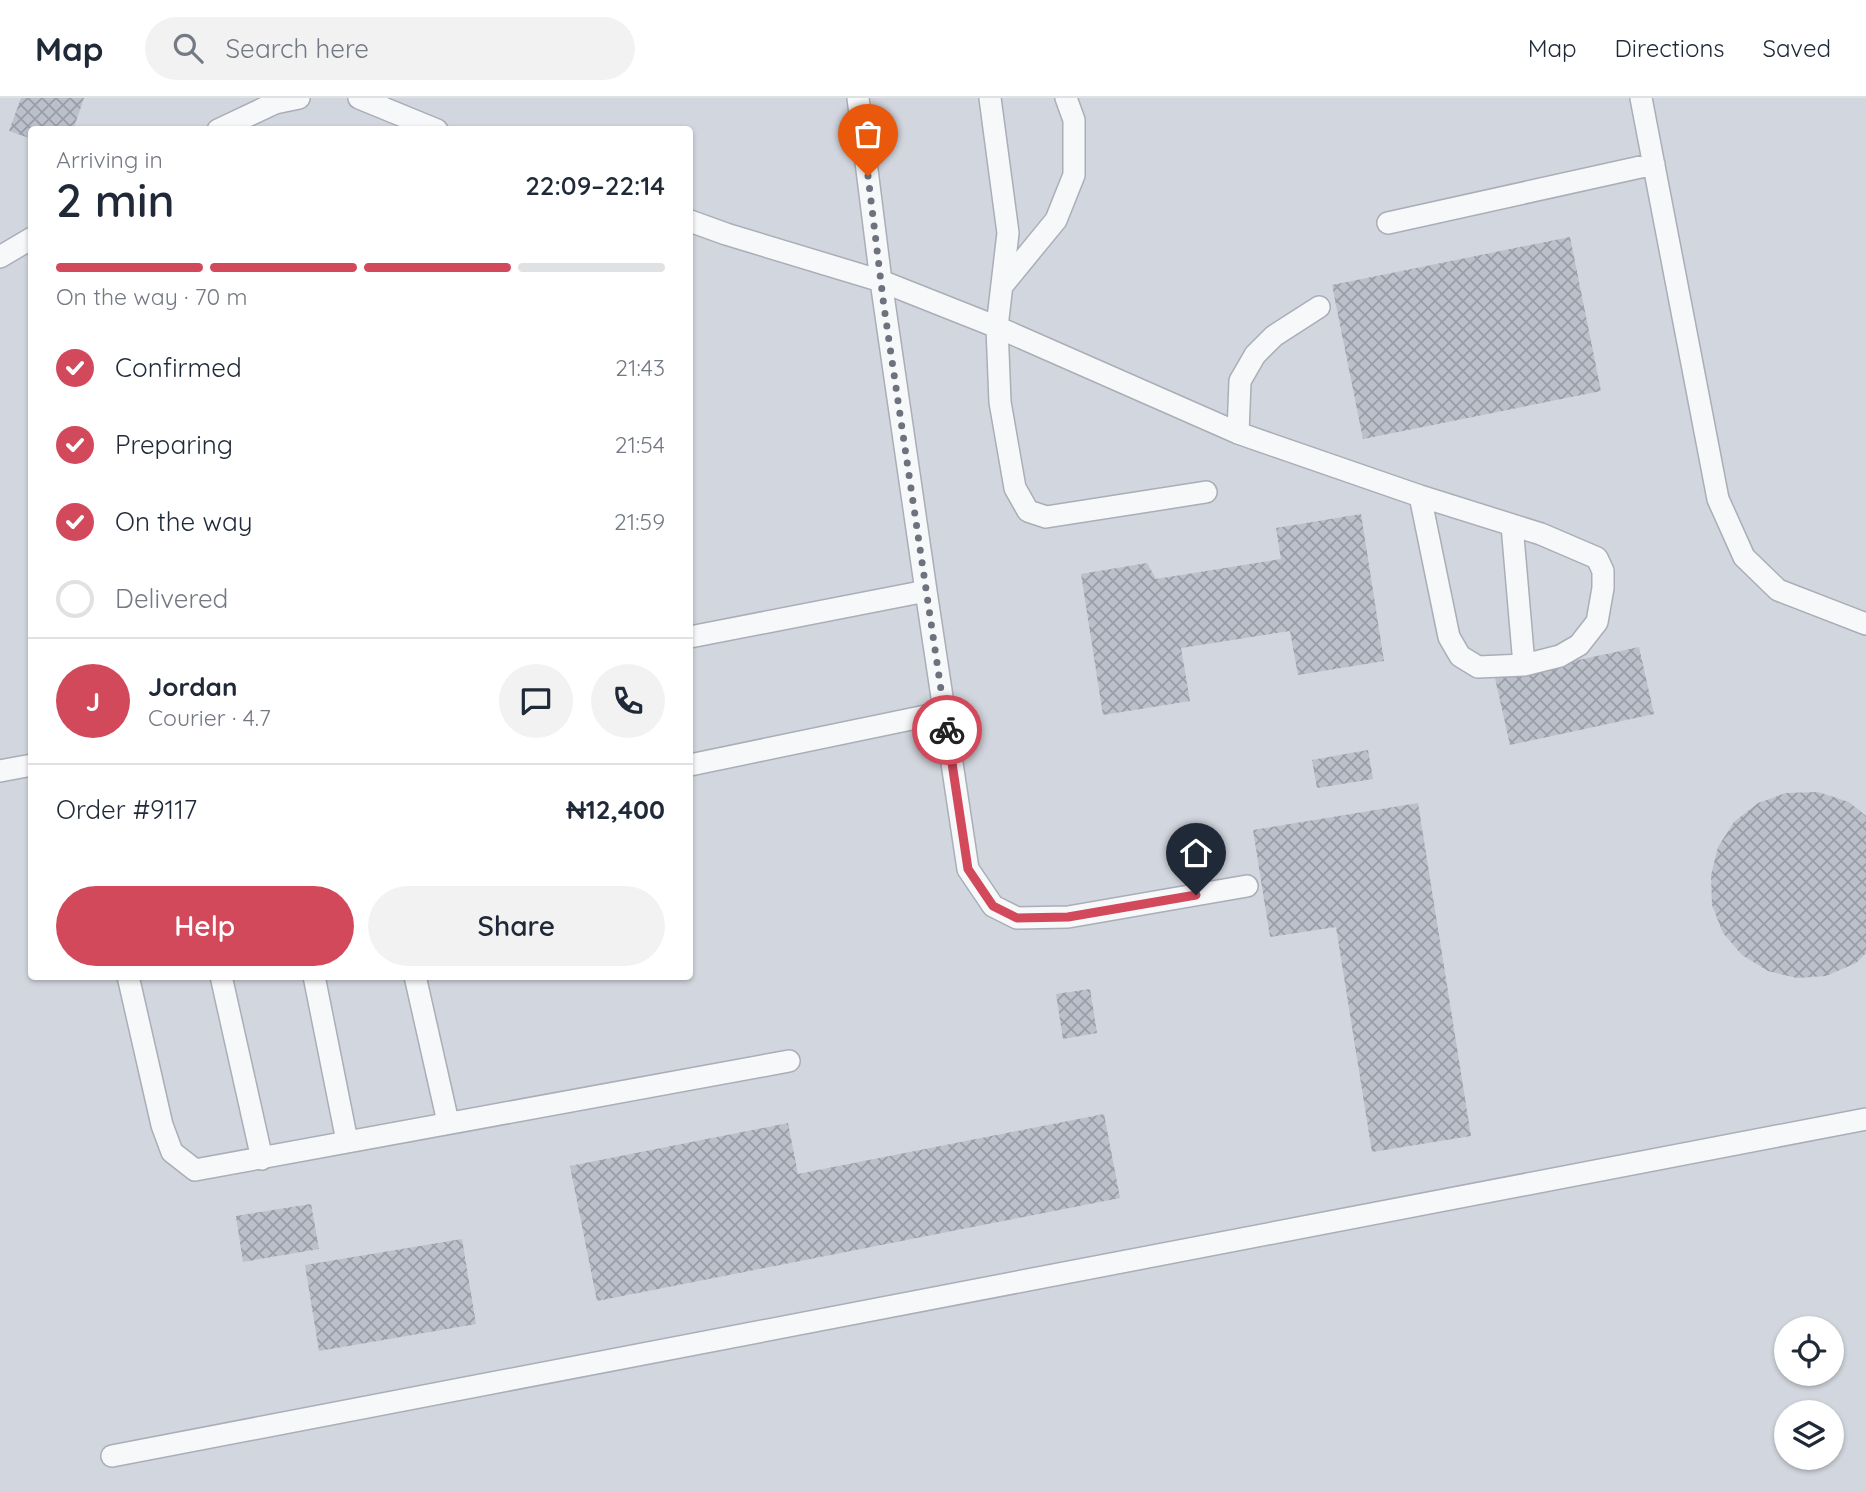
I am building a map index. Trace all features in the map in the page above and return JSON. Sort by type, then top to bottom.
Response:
[{"type":"lane","points":[[226,126],[275,103],[299,98]]},
{"type":"lane","points":[[359,98],[428,126]]},
{"type":"lane","points":[[858,98],[881,281],[968,869],[993,906],[1017,918],[1068,917],[1247,886]]},
{"type":"lane","points":[[990,98],[1008,233],[997,327],[1000,402],[1015,488],[1028,512],[1046,517],[1206,492]]},
{"type":"lane","points":[[1002,286],[1056,220],[1074,175],[1073,120],[1066,98]]},
{"type":"lane","points":[[1641,98],[1718,499],[1744,557],[1778,590],[1866,624]]},
{"type":"lane","points":[[1388,223],[1654,164]]},
{"type":"lane","points":[[693,222],[881,281],[997,327],[1238,433],[1420,496],[1541,534],[1597,558],[1603,571],[1597,622],[1579,645],[1560,656],[1524,665],[1478,667],[1460,656],[1449,637],[1420,496]]},
{"type":"lane","points":[[0,257],[28,240]]},
{"type":"lane","points":[[1238,433],[1240,381],[1255,355],[1275,336],[1319,307]]},
{"type":"lane","points":[[1512,525],[1524,665]]},
{"type":"lane","points":[[693,636],[926,591]]},
{"type":"lane","points":[[693,764],[945,712]]},
{"type":"lane","points":[[0,771],[28,766]]},
{"type":"lane","points":[[129,980],[162,1125],[172,1152],[195,1170],[789,1061]]},
{"type":"lane","points":[[222,980],[262,1159]]},
{"type":"lane","points":[[315,980],[347,1141]]},
{"type":"lane","points":[[416,980],[449,1122]]},
{"type":"lane","points":[[112,1456],[1866,1119]]},
{"type":"shaded area","points":[[0,98],[1866,98],[1866,1492],[0,1492]]},
{"type":"building","points":[[21,98],[84,98],[74,126],[28,126],[28,138],[9,131]]},
{"type":"building","points":[[1570,237],[1601,391],[1363,439],[1332,285]]},
{"type":"building","points":[[1361,514],[1384,661],[1298,675],[1290,631],[1181,648],[1190,701],[1103,715],[1081,574],[1147,563],[1156,579],[1281,559],[1276,528]]},
{"type":"building","points":[[1639,647],[1654,714],[1510,745],[1495,678]]},
{"type":"building","points":[[1368,750],[1373,779],[1317,788],[1312,760]]},
{"type":"building","points":[[1818,792],[1849,802],[1866,816],[1866,953],[1856,963],[1826,976],[1797,978],[1768,971],[1742,955],[1723,933],[1712,905],[1711,875],[1718,847],[1734,822],[1758,803],[1786,793]]},
{"type":"building","points":[[1418,803],[1471,1136],[1372,1152],[1336,927],[1270,937],[1253,830]]},
{"type":"building","points":[[1090,989],[1097,1033],[1063,1039],[1056,994]]},
{"type":"building","points":[[1104,1114],[1120,1198],[597,1301],[570,1166],[788,1123],[798,1174]]},
{"type":"building","points":[[311,1204],[319,1249],[243,1262],[236,1216]]},
{"type":"building","points":[[462,1239],[476,1324],[319,1351],[305,1265]]},
{"type":"way so far","points":[[868,176],[884,307],[947,730]]},
{"type":"route","points":[[947,730],[968,869],[993,906],[1017,918],[1068,917],[1196,895]]}]
